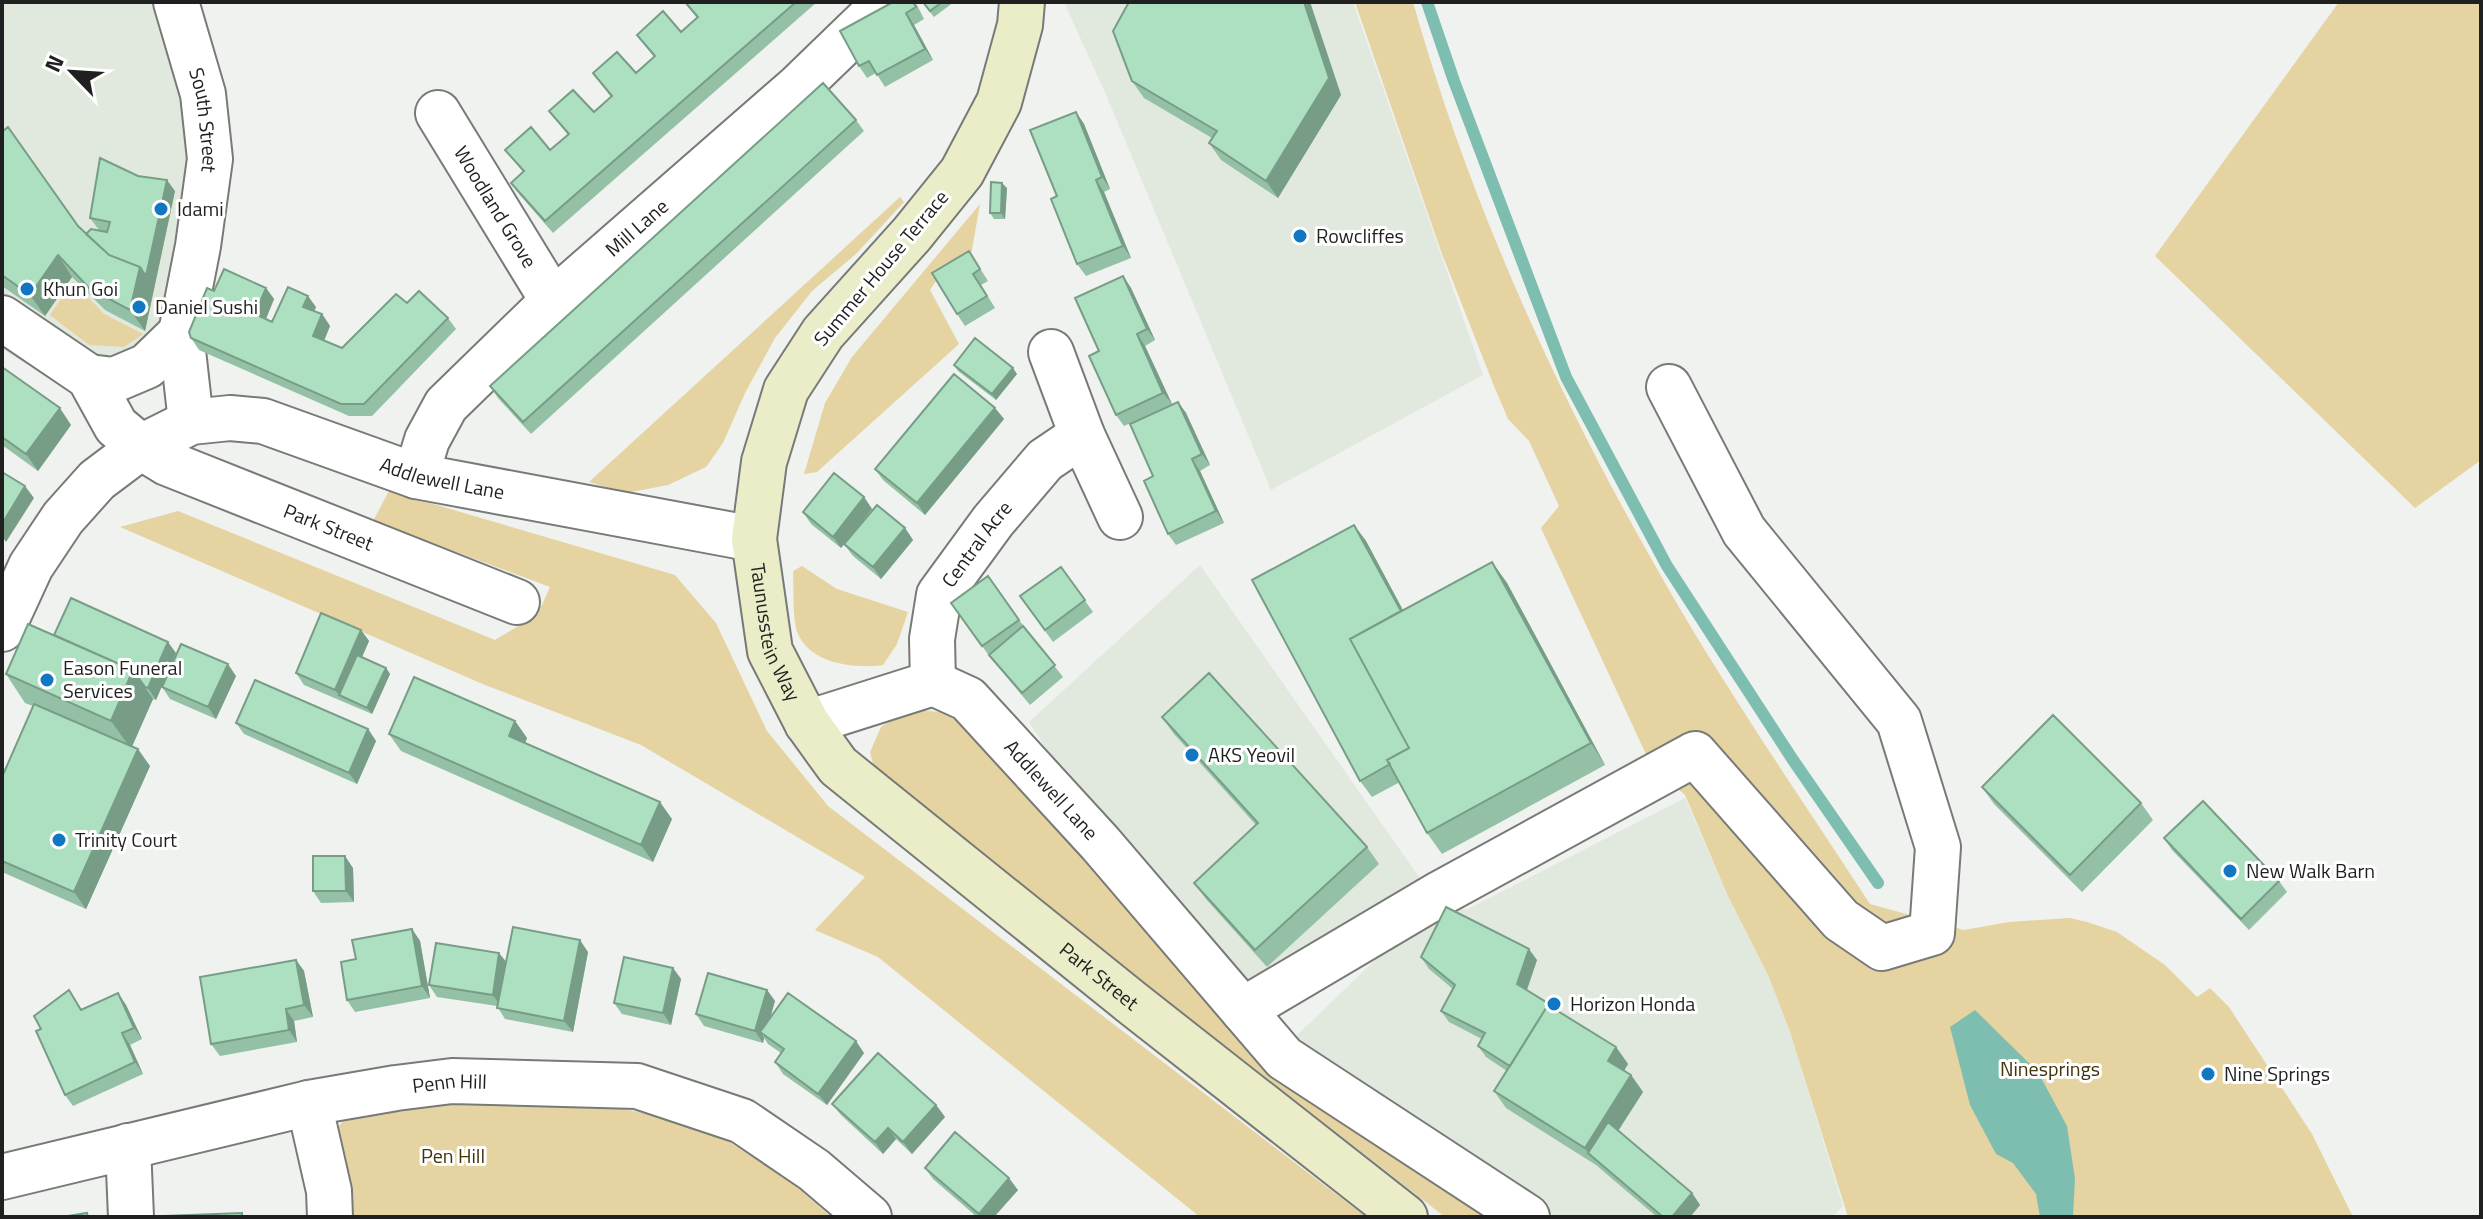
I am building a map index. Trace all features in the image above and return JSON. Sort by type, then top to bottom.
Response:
[{"type":"street","name":"South Street","points":[[176,2],[203,94],[210,159],[198,246],[181,333],[191,422]]},
{"type":"street","name":"Mill Lane","points":[[416,476],[427,440],[446,405],[553,301],[798,87],[886,2]]},
{"type":"street","name":"Summer House Terrace","points":[[754,539],[764,462],[786,390],[823,333],[912,234],[962,172],[999,102],[1020,25],[1022,2]]},
{"type":"street","name":"Woodland Grove","points":[[438,113],[553,301]]},
{"type":"street","points":[[2,318],[89,377],[114,380],[147,366],[181,333]]},
{"type":"street","points":[[1051,352],[1082,435],[1120,517]]},
{"type":"street","name":"Park Street","points":[[89,377],[116,426],[167,463],[517,602]]},
{"type":"street","points":[[1243,1010],[1441,893],[1695,754],[1841,920],[1882,948],[1932,933],[1938,847],[1899,721],[1744,531],[1669,387]]},
{"type":"street","name":"Addlewell Lane","points":[[141,447],[191,422],[230,418],[263,421],[416,476],[754,539]]},
{"type":"street","name":"Central Acre","points":[[933,683],[932,639],[939,595],[993,521],[1045,460],[1082,435]]},
{"type":"street","points":[[2,629],[31,566],[63,518],[97,480],[141,447]]},
{"type":"street","name":"Taunusstein Way","points":[[754,539],[770,651],[807,723]]},
{"type":"street","points":[[807,723],[933,683]]},
{"type":"street","name":"Addlewell Lane","points":[[933,683],[968,699],[1100,843],[1284,1058],[1527,1217]]},
{"type":"street","name":"Park Street","points":[[807,723],[838,766],[893,812],[1405,1217]]},
{"type":"street","name":"Penn Hill","points":[[2,1177],[309,1103],[452,1081],[637,1086],[742,1121],[814,1170],[869,1217]]},
{"type":"street","points":[[309,1103],[329,1191],[330,1217]]},
{"type":"street","points":[[128,1146],[131,1217]]},
{"type":"shaded area","points":[[2,2],[161,2],[185,107],[189,156],[166,321],[122,365],[26,364],[2,349]]},
{"type":"shaded area","name":"Rowcliffes","points":[[1064,2],[1353,2],[1483,375],[1271,490],[1107,97]]},
{"type":"shaded area","name":"AKS Yeovil","points":[[1200,565],[1426,887],[1249,987],[1071,788],[1029,722]]},
{"type":"shaded area","name":"Horizon Honda","points":[[1685,798],[1727,894],[1769,977],[1790,1032],[1843,1206],[1832,1217],[1543,1217],[1289,1043],[1422,915],[1454,904],[1466,910]]},
{"type":"shaded area","points":[[1975,1010],[2038,1072],[2067,1126],[2075,1179],[2073,1217],[2040,1217],[2036,1194],[2013,1163],[1996,1154],[1970,1105],[1950,1027]]},
{"type":"green space","name":"Ninesprings","points":[[1355,2],[1413,2],[1436,78],[1490,227],[1589,444],[1689,624],[1870,904],[1964,930],[2009,922],[2070,918],[2087,922],[2117,932],[2165,965],[2197,997],[2210,988],[2229,1007],[2312,1134],[2353,1217],[1848,1217],[1790,1032],[1769,977],[1727,894],[1685,795],[1651,765],[1541,528],[1559,506],[1529,441],[1508,419],[1494,386],[1442,254]]},
{"type":"green space","points":[[2339,2],[2481,2],[2481,460],[2415,508],[2155,256]]},
{"type":"green space","points":[[900,197],[904,202],[856,254],[812,291],[775,338],[745,393],[723,443],[706,467],[668,485],[626,493],[589,482]]},
{"type":"green space","points":[[980,204],[971,255],[936,281],[930,290],[959,344],[817,472],[804,474],[825,403],[852,357]]},
{"type":"green space","points":[[73,281],[104,314],[143,334],[124,347],[89,345],[50,315]]},
{"type":"green space","points":[[389,491],[675,575],[716,623],[767,731],[828,806],[1366,1217],[1200,1217],[878,957],[815,930],[865,877],[641,745],[485,685],[120,527],[178,511],[495,640],[538,614],[550,587],[373,521]]},
{"type":"green space","points":[[802,566],[837,589],[908,612],[897,644],[883,665],[860,666],[835,662],[823,658],[804,644],[796,628],[793,571]]},
{"type":"green space","points":[[907,709],[939,712],[970,727],[1277,1064],[1500,1217],[1445,1217],[875,772],[870,752],[881,727]]},
{"type":"green space","name":"Pen Hill","points":[[496,1093],[620,1108],[663,1118],[726,1140],[788,1179],[831,1217],[346,1217],[334,1139],[338,1127],[354,1109]]},
{"type":"building","points":[[685,2],[796,2],[545,221],[511,183],[524,171],[505,150],[531,127],[550,150],[569,134],[549,111],[573,90],[594,112],[612,96],[593,73],[617,52],[636,73],[655,56],[637,35],[663,11],[681,32],[698,17]]},
{"type":"building","points":[[893,2],[913,2],[916,7],[906,13],[925,49],[877,75],[869,61],[859,66],[840,31]]},
{"type":"building","points":[[923,2],[942,2],[930,11]]},
{"type":"building","points":[[1129,2],[1304,2],[1329,78],[1266,181],[1209,143],[1217,131],[1132,81],[1113,31]]},
{"type":"building","points":[[823,83],[856,120],[523,422],[490,386]]},
{"type":"building","points":[[1076,112],[1102,177],[1096,180],[1123,246],[1077,264],[1051,199],[1057,196],[1030,130]]},
{"type":"building","points":[[8,127],[78,226],[109,255],[140,267],[130,310],[90,289],[58,255],[30,295],[2,275],[2,132]]},
{"type":"building","points":[[100,158],[138,176],[167,180],[146,276],[140,267],[109,255],[86,234],[91,229],[107,232],[110,222],[90,218]]},
{"type":"building","points":[[991,182],[1002,183],[1001,213],[990,213]]},
{"type":"building","points":[[969,251],[980,269],[973,274],[987,296],[957,314],[932,273]]},
{"type":"building","points":[[224,269],[266,288],[255,314],[272,322],[288,287],[308,296],[303,307],[322,314],[313,336],[342,348],[396,294],[407,303],[419,291],[448,318],[364,404],[341,404],[191,338],[189,332],[207,288],[214,291]]},
{"type":"building","points":[[1123,276],[1147,329],[1137,334],[1163,393],[1116,415],[1089,356],[1099,351],[1075,298]]},
{"type":"building","points":[[975,338],[1013,368],[992,394],[954,365]]},
{"type":"building","points":[[2,367],[60,408],[26,454],[2,437]]},
{"type":"building","points":[[954,374],[995,408],[917,503],[875,469]]},
{"type":"building","points":[[1178,402],[1202,454],[1192,459],[1216,511],[1168,534],[1144,481],[1153,476],[1130,424]]},
{"type":"building","points":[[2,472],[25,486],[2,524]]},
{"type":"building","points":[[834,473],[864,497],[833,537],[803,512]]},
{"type":"building","points":[[877,505],[905,528],[873,567],[844,544]]},
{"type":"building","points":[[1354,525],[1401,611],[1350,639],[1409,748],[1387,760],[1390,764],[1360,781],[1252,580]]},
{"type":"building","points":[[1492,562],[1591,743],[1427,833],[1387,760],[1409,748],[1350,639]]},
{"type":"building","points":[[1061,567],[1085,600],[1045,630],[1020,596]]},
{"type":"building","points":[[988,576],[1019,620],[982,646],[951,603]]},
{"type":"building","points":[[71,598],[168,642],[148,688],[133,670],[54,635]]},
{"type":"building","points":[[321,613],[361,630],[335,690],[296,673]]},
{"type":"building","points":[[28,624],[133,670],[111,721],[6,674]]},
{"type":"building","points":[[1023,626],[1055,665],[1022,693],[989,655]]},
{"type":"building","points":[[181,644],[228,664],[208,707],[162,687]]},
{"type":"building","points":[[357,655],[386,668],[367,708],[339,695]]},
{"type":"building","points":[[1209,673],[1367,847],[1255,950],[1194,883],[1258,823],[1162,717]]},
{"type":"building","points":[[414,677],[515,721],[509,736],[660,802],[641,845],[389,734]]},
{"type":"building","points":[[255,680],[368,729],[349,773],[236,723]]},
{"type":"building","name":"Trinity Court","points":[[34,704],[138,749],[74,892],[2,861],[2,777]]},
{"type":"building","points":[[2053,715],[2141,803],[2070,875],[1982,787]]},
{"type":"building","name":"New Walk Barn","points":[[2203,801],[2279,881],[2241,919],[2164,838]]},
{"type":"building","points":[[313,856],[345,856],[346,891],[313,891]]},
{"type":"building","points":[[1446,907],[1529,949],[1517,984],[1554,1007],[1548,1005],[1510,1066],[1478,1046],[1485,1033],[1441,1011],[1455,985],[1421,957]]},
{"type":"building","points":[[513,927],[580,940],[564,1021],[497,1008]]},
{"type":"building","points":[[412,929],[422,986],[347,1000],[341,962],[356,959],[352,940]]},
{"type":"building","points":[[436,943],[499,953],[493,995],[429,985]]},
{"type":"building","points":[[624,957],[673,968],[663,1013],[614,1003]]},
{"type":"building","points":[[296,960],[304,1005],[286,1009],[289,1030],[211,1044],[200,977]]},
{"type":"building","points":[[708,973],[767,990],[755,1031],[696,1014]]},
{"type":"building","points":[[69,990],[81,1010],[118,993],[134,1028],[122,1033],[135,1062],[65,1095],[36,1031],[41,1029],[34,1016]]},
{"type":"building","points":[[788,993],[856,1041],[818,1094],[775,1062],[784,1049],[760,1032]]},
{"type":"building","points":[[1548,1005],[1616,1047],[1608,1061],[1631,1075],[1585,1148],[1494,1091]]},
{"type":"building","points":[[878,1053],[936,1105],[903,1142],[888,1128],[875,1142],[832,1104]]},
{"type":"building","points":[[1608,1122],[1692,1193],[1672,1217],[1663,1217],[1588,1153]]},
{"type":"building","points":[[955,1132],[1009,1178],[979,1214],[925,1168]]},
{"type":"building","points":[[87,1213],[88,1217],[62,1217]]},
{"type":"building","points":[[242,1213],[242,1217],[164,1217],[164,1216]]},
{"type":"waterway","points":[[1427,2],[1566,377],[1667,566],[1793,760],[1878,883]]},
{"type":"place","name":"Idami","points":[[161,209]]},
{"type":"place","name":"Rowcliffes","points":[[1300,236]]},
{"type":"place","name":"Khun Goi","points":[[27,289]]},
{"type":"place","name":"Daniel Sushi","points":[[139,307]]},
{"type":"place","name":"Eason Funeral Services","points":[[47,680]]},
{"type":"place","name":"AKS Yeovil","points":[[1192,755]]},
{"type":"place","name":"Trinity Court","points":[[59,840]]},
{"type":"place","name":"New Walk Barn","points":[[2230,871]]},
{"type":"place","name":"Horizon Honda","points":[[1554,1004]]},
{"type":"place","name":"Nine Springs","points":[[2208,1074]]}]
